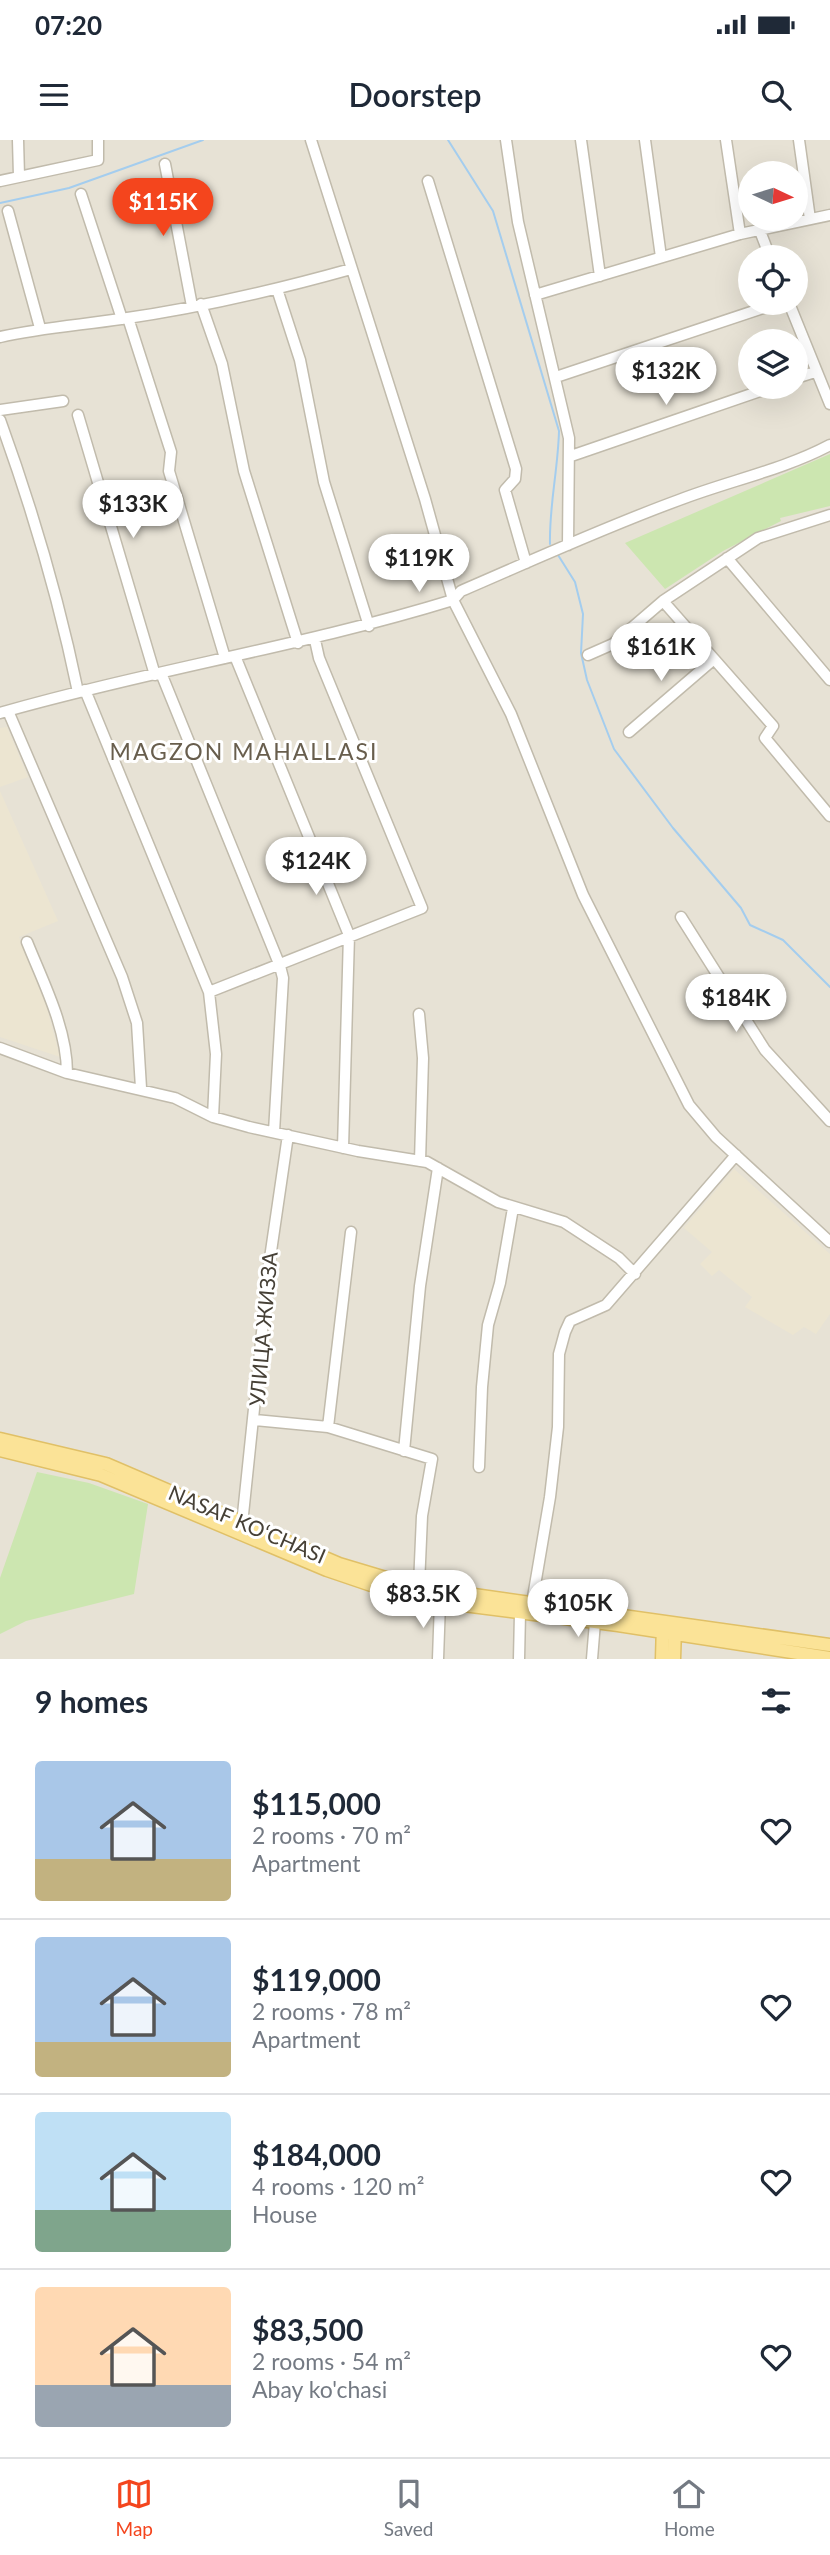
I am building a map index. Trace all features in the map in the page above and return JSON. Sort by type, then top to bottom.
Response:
[{"type":"main road","name":"NASAF KO‘CHASI","points":[[0,1439],[107,1464],[339,1564],[419,1585],[669,1627],[830,1658]]},
{"type":"main road","name":"NASAF KO‘CHASI","points":[[0,1450],[101,1475],[327,1570],[383,1589],[440,1602],[520,1613],[830,1645]]},
{"type":"main road","points":[[662,1659],[669,1627]]},
{"type":"main road","points":[[669,1627],[674,1659]]},
{"type":"street","points":[[18,140],[19,176]]},
{"type":"street","points":[[0,181],[98,160],[98,140]]},
{"type":"street","points":[[310,140],[425,499],[453,600],[511,713],[583,895],[689,1105],[736,1155],[830,1242]]},
{"type":"street","points":[[506,140],[518,222],[556,377],[570,456],[566,478],[568,545]]},
{"type":"street","points":[[580,140],[600,276]]},
{"type":"street","points":[[645,140],[661,257]]},
{"type":"street","points":[[726,140],[740,234]]},
{"type":"street","points":[[799,140],[810,219],[830,215]]},
{"type":"street","points":[[165,164],[196,305],[222,364],[237,424],[244,471],[298,643]]},
{"type":"street","points":[[428,181],[516,469],[515,479],[505,490],[526,563]]},
{"type":"street","points":[[81,194],[171,452],[169,471],[230,657],[349,935],[343,1148]]},
{"type":"street","points":[[8,211],[40,328]]},
{"type":"street","points":[[535,295],[740,234],[760,231],[766,245]]},
{"type":"street","points":[[0,337],[40,328],[125,318],[196,305],[277,289],[351,269]]},
{"type":"street","points":[[277,289],[300,360],[328,494],[369,626]]},
{"type":"street","points":[[556,377],[742,315]]},
{"type":"street","points":[[794,315],[830,404]]},
{"type":"street","points":[[808,374],[815,372]]},
{"type":"street","points":[[570,456],[738,399]]},
{"type":"street","points":[[0,410],[63,401]]},
{"type":"street","points":[[78,415],[158,674],[280,966],[283,978],[274,1132]]},
{"type":"street","points":[[0,420],[29,499],[45,567],[66,630],[82,691],[209,992],[216,1054],[213,1117]]},
{"type":"street","points":[[141,1088],[137,1023],[122,977],[4,712],[82,691],[315,640],[453,600],[461,591],[568,545],[676,501],[808,457],[830,445]]},
{"type":"street","points":[[588,655],[613,644],[663,601],[758,538],[830,515]]},
{"type":"street","points":[[727,558],[830,680]]},
{"type":"street","points":[[663,601],[773,726],[765,738],[830,816]]},
{"type":"street","points":[[209,992],[422,908],[319,658],[315,640]]},
{"type":"street","points":[[629,732],[714,659]]},
{"type":"street","points":[[681,917],[765,1050],[830,1121]]},
{"type":"street","points":[[27,942],[53,1006],[67,1059],[67,1073]]},
{"type":"street","points":[[419,1014],[424,1058],[420,1160]]},
{"type":"street","points":[[0,1048],[67,1073],[141,1088],[174,1098],[213,1117],[343,1148],[420,1160],[513,1208],[564,1222],[619,1258],[635,1274]]},
{"type":"street","name":"УЛИЦА ЖИЗЗА","points":[[242,1524],[255,1420],[269,1265],[288,1135]]},
{"type":"street","points":[[532,1603],[550,1497],[558,1427],[559,1354],[570,1321],[606,1306],[736,1155]]},
{"type":"street","points":[[404,1451],[419,1298],[439,1168]]},
{"type":"street","points":[[479,1467],[488,1325],[500,1283],[513,1208]]},
{"type":"street","points":[[328,1427],[351,1232]]},
{"type":"street","points":[[255,1420],[328,1427],[432,1459],[422,1516],[419,1585]]},
{"type":"street","points":[[438,1659],[440,1602]]},
{"type":"street","points":[[519,1659],[520,1613]]},
{"type":"street","points":[[592,1659],[595,1622]]},
{"type":"shaded area","name":"MAGZON MAHALLASI","points":[[0,140],[830,140],[830,1659],[0,1659]]},
{"type":"shaded area","points":[[7,727],[28,777],[0,787],[0,728]]},
{"type":"shaded area","points":[[0,791],[58,921],[19,937],[45,1001],[60,1057],[0,1037]]},
{"type":"shaded area","points":[[734,1169],[830,1254],[830,1314],[816,1334],[804,1327],[793,1335],[745,1307],[752,1297],[719,1270],[712,1276],[700,1264],[712,1252],[684,1228]]},
{"type":"green space","points":[[830,454],[830,506],[780,518],[781,521],[723,551],[665,589],[625,543]]},
{"type":"green space","points":[[37,1472],[89,1483],[148,1504],[134,1594],[26,1621],[0,1634],[0,1578]]},
{"type":"waterway","points":[[0,203],[69,188],[203,140]]},
{"type":"waterway","points":[[448,140],[493,211],[559,431],[550,544]]},
{"type":"waterway","points":[[558,555],[575,582],[583,614],[581,653],[587,680],[614,749],[673,828],[741,908],[750,925],[783,940],[830,987]]},
{"type":"district","name":"MAGZON MAHALLASI","points":[[244,752]]}]
